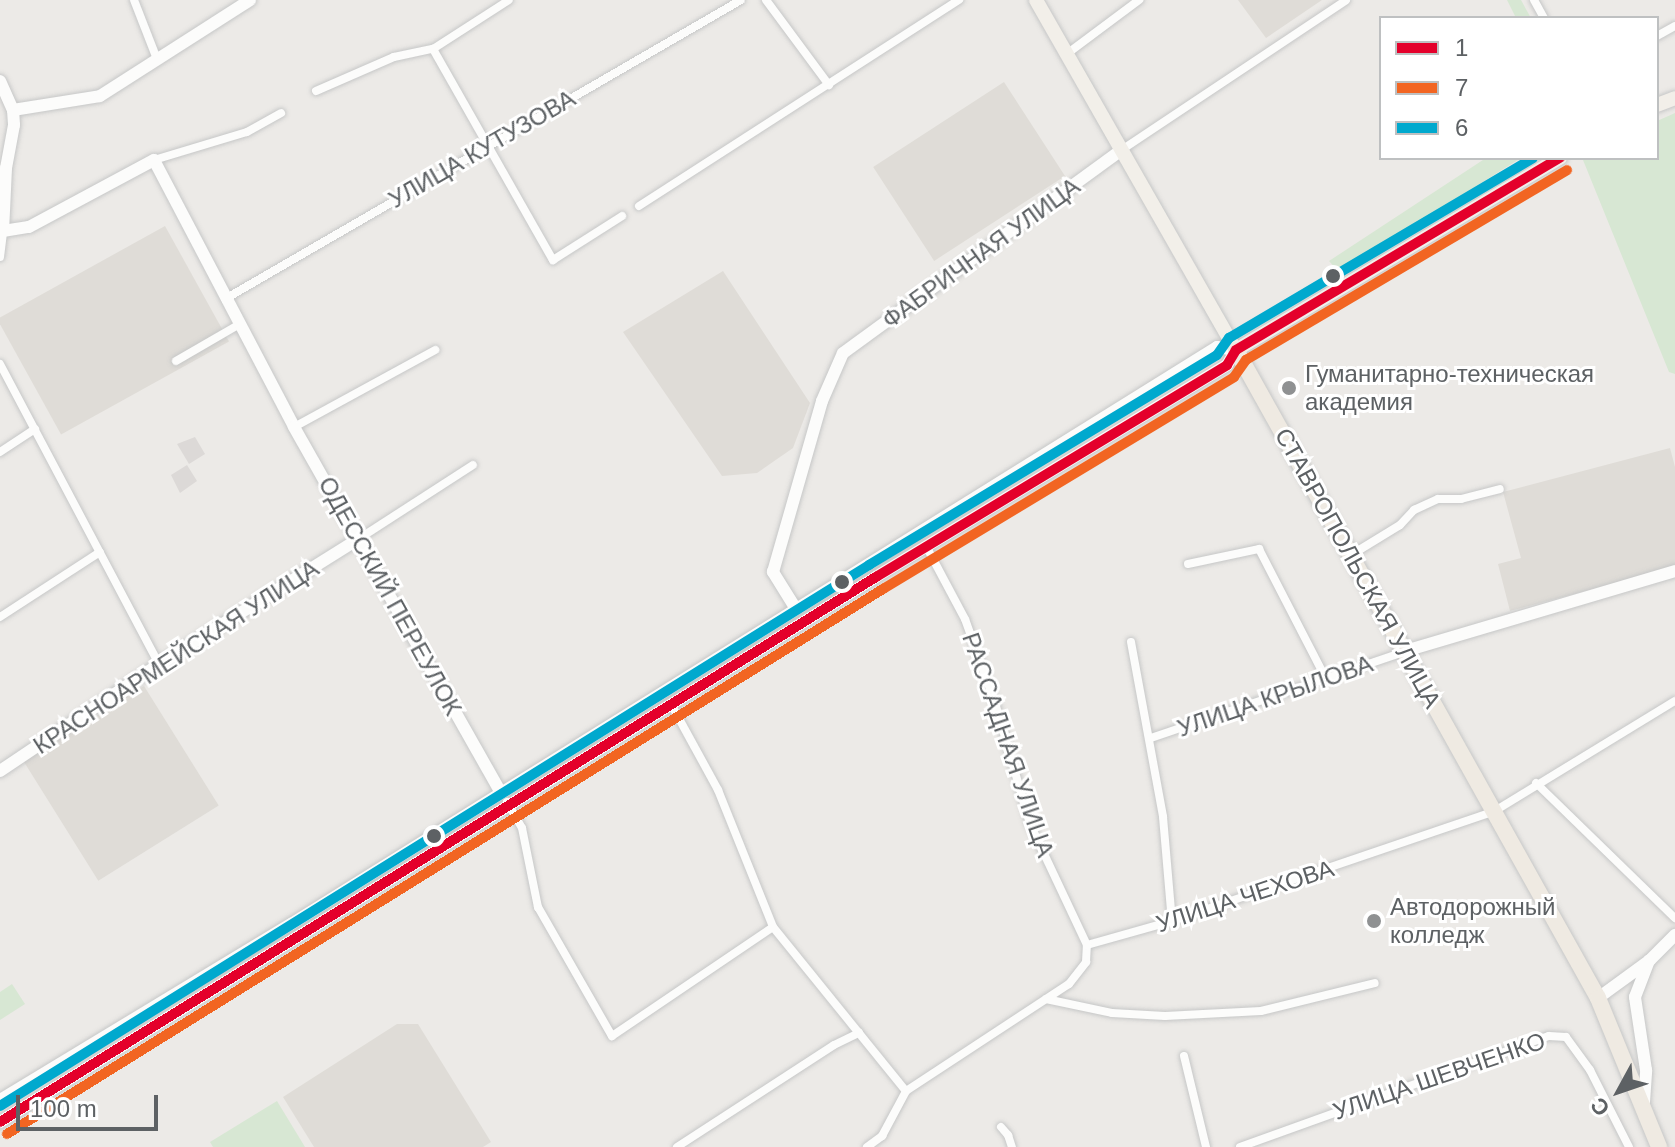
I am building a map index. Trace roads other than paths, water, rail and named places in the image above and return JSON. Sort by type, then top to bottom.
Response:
[{"type":"highway","name":"СТАВРОПОЛЬСКАЯ УЛИЦА","points":[[1236,350],[1598,998],[1644,1102],[1659,1147]]},
{"type":"main road","points":[[13,110],[100,96],[250,0]]},
{"type":"main road","name":"СТАВРОПОЛЬСКАЯ УЛИЦА","points":[[1036,0],[1236,350]]},
{"type":"main road","points":[[0,81],[13,110],[3,170],[3,231],[29,227],[154,160]]},
{"type":"main road","name":"ФАБРИЧНАЯ УЛИЦА","points":[[796,609],[773,572],[822,401],[843,353],[1123,149]]},
{"type":"main road","name":"ОДЕССКИЙ ПЕРЕУЛОК","points":[[154,160],[238,325],[500,791]]},
{"type":"main road","points":[[0,1122],[926,546],[1227,365],[1236,350],[1557,160]]},
{"type":"main road","points":[[0,1100],[278,932],[1217,347],[1236,350]]},
{"type":"main road","name":"КРАСНОАРМЕЙСКАЯ УЛИЦА","points":[[0,771],[159,664],[357,540]]},
{"type":"main road","name":"УЛИЦА КРЫЛОВА","points":[[1405,651],[1675,571]]},
{"type":"main road","points":[[1598,998],[1649,961],[1675,935]]},
{"type":"main road","points":[[1644,1102],[1646,1070],[1635,997],[1649,961]]},
{"type":"street","points":[[134,0],[157,59]]},
{"type":"street","name":"УЛИЦА КУТУЗОВА","points":[[224,299],[485,145],[624,70],[741,0]]},
{"type":"street","points":[[766,0],[829,85]]},
{"type":"street","points":[[639,206],[959,0]]},
{"type":"street","points":[[1068,53],[1139,0]]},
{"type":"street","name":"ФАБРИЧНАЯ УЛИЦА","points":[[1123,149],[1346,0]]},
{"type":"street","points":[[316,91],[394,57],[433,49],[506,1]]},
{"type":"street","points":[[433,49],[553,260],[622,216]]},
{"type":"street","points":[[154,160],[247,132],[281,113]]},
{"type":"street","points":[[0,257],[3,231]]},
{"type":"street","points":[[176,361],[238,325]]},
{"type":"street","points":[[294,427],[435,350]]},
{"type":"street","points":[[0,364],[159,664]]},
{"type":"street","points":[[0,452],[35,429]]},
{"type":"street","name":"КРАСНОАРМЕЙСКАЯ УЛИЦА","points":[[357,540],[473,465]]},
{"type":"street","points":[[1350,555],[1400,525],[1414,510],[1438,499],[1461,499],[1500,489]]},
{"type":"street","name":"РАССАДНАЯ УЛИЦА","points":[[926,546],[965,619],[996,706],[1030,824],[1087,945]]},
{"type":"street","points":[[1188,564],[1259,549],[1326,679]]},
{"type":"street","points":[[0,617],[100,552]]},
{"type":"street","points":[[1131,642],[1151,738],[1163,817],[1172,921]]},
{"type":"street","name":"УЛИЦА КРЫЛОВА","points":[[1151,738],[1405,651]]},
{"type":"street","name":"УЛИЦА ЧЕХОВА","points":[[1087,945],[1172,921],[1493,812],[1675,701]]},
{"type":"street","points":[[671,704],[718,790],[773,927],[906,1091]]},
{"type":"street","points":[[1536,783],[1675,918]]},
{"type":"street","name":"ОДЕССКИЙ ПЕРЕУЛОК","points":[[500,791],[522,828],[538,907],[612,1036],[773,927]]},
{"type":"street","points":[[867,1147],[882,1136],[906,1091],[1046,999],[1078,974],[1086,962],[1087,945]]},
{"type":"street","points":[[1046,999],[1112,1013],[1165,1016],[1261,1011],[1375,983]]},
{"type":"street","points":[[677,1147],[834,1045],[859,1033]]},
{"type":"street","name":"УЛИЦА ШЕВЧЕНКО","points":[[1240,1147],[1549,1036],[1566,1037],[1590,1070],[1629,1147]]},
{"type":"street","points":[[1184,1056],[1206,1147]]},
{"type":"street","points":[[1001,1127],[1012,1147]]},
{"type":"place","name":"Гуманитарно-техническая академия","points":[[1289,388]]},
{"type":"place","name":"Автодорожный колледж","points":[[1374,921]]}]
